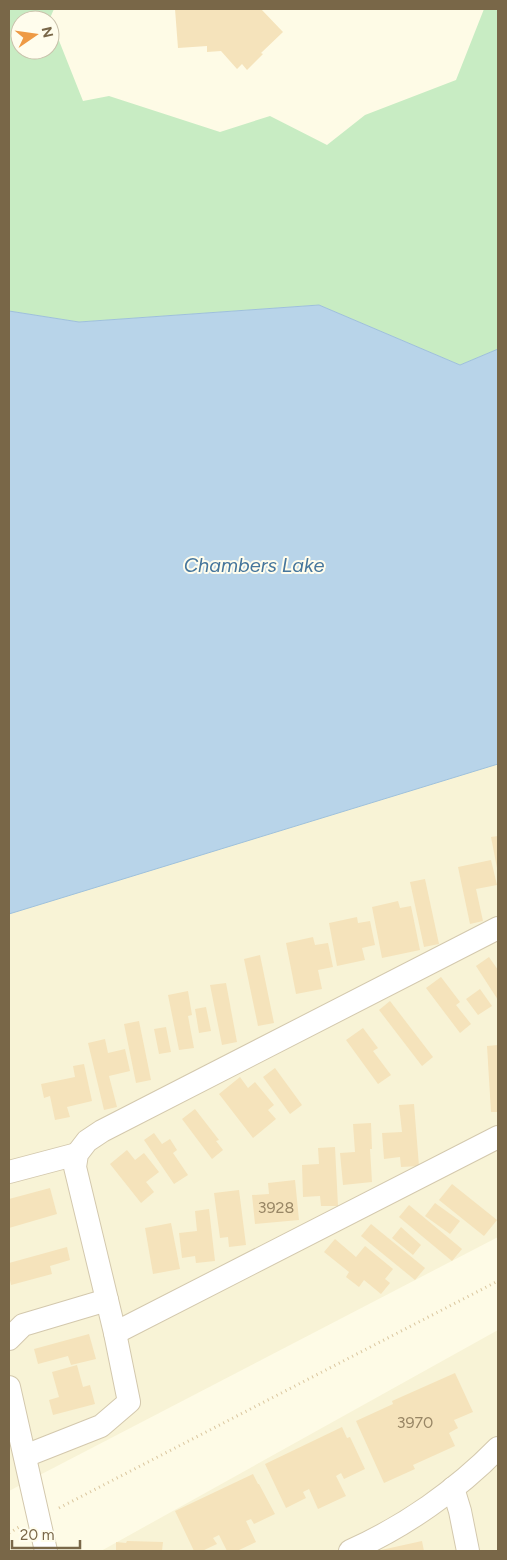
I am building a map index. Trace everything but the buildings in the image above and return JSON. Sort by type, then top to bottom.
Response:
[{"type":"street","points":[[25,1456],[101,1426],[129,1402],[115,1333],[75,1167],[77,1154],[87,1141],[102,1131],[498,928]]},
{"type":"street","points":[[115,1333],[498,1137]]},
{"type":"street","points":[[9,1172],[77,1154]]},
{"type":"street","points":[[9,1339],[23,1324],[107,1300]]},
{"type":"street","points":[[9,1387],[46,1551]]},
{"type":"street","points":[[350,1551],[431,1506],[498,1448]]},
{"type":"street","points":[[452,1488],[460,1511],[468,1551]]},
{"type":"path","points":[[55,1510],[498,1281]]},
{"type":"shaded area","points":[[498,764],[498,1237],[9,1491],[9,914]]},
{"type":"shaded area","points":[[498,1330],[498,1551],[101,1551]]},
{"type":"green space","points":[[9,9],[54,9],[10,10],[10,60],[60,60],[60,43],[83,101],[109,96],[220,132],[270,116],[327,145],[365,115],[456,80],[484,9],[498,9],[498,349],[460,365],[319,305],[79,322],[9,311]]},
{"type":"water","name":"Chambers Lake","points":[[319,305],[460,365],[498,349],[498,764],[9,914],[9,311],[79,322]]}]
